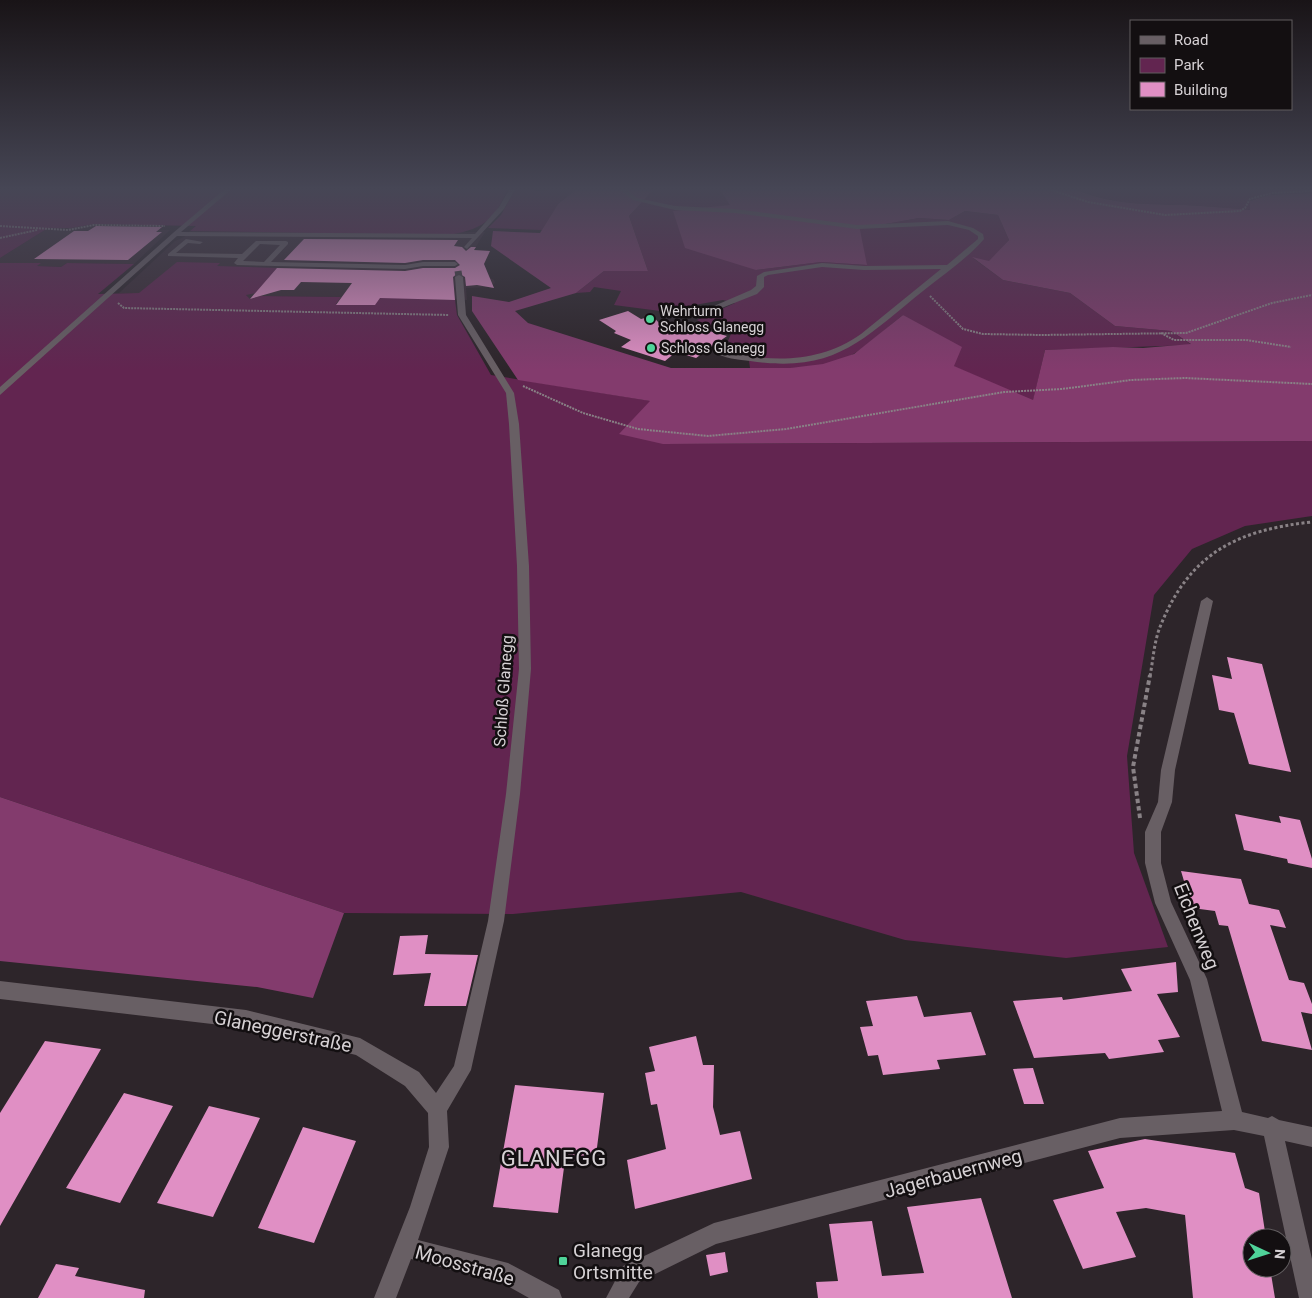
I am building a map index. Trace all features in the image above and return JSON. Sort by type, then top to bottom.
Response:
[{"type":"street","points":[[0,392],[159,249]]},
{"type":"street","points":[[177,249],[170,255],[243,256]]},
{"type":"street","points":[[251,249],[237,263],[266,263],[280,249]]},
{"type":"street","points":[[718,352],[757,361],[790,362],[818,357],[843,349],[863,336],[971,249]]},
{"type":"street","name":"Schloß Glanegg","points":[[266,263],[405,266],[423,264],[458,267],[462,315],[510,393],[514,424],[523,566],[525,669],[513,794],[496,921],[462,1070],[437,1109]]},
{"type":"street","points":[[711,309],[754,292],[760,287],[760,276],[766,273],[822,265],[864,268],[949,267]]},
{"type":"street","name":"Eichenweg","points":[[1207,601],[1168,770],[1164,802],[1153,832],[1153,863],[1163,903],[1198,979],[1234,1120]]},
{"type":"street","name":"Glaneggerstraße","points":[[0,990],[246,1019],[360,1047],[412,1079],[437,1109]]},
{"type":"street","points":[[386,1298],[420,1207],[439,1146],[437,1109]]},
{"type":"street","name":"Jagerbauernweg","points":[[617,1298],[631,1274],[714,1234],[1120,1128],[1234,1120],[1272,1126],[1312,1137]]},
{"type":"street","points":[[1272,1126],[1310,1298]]},
{"type":"street","name":"Moosstraße","points":[[405,1247],[508,1274],[552,1298]]},
{"type":"path","points":[[921,289],[963,329],[983,334],[1186,333],[1272,303],[1312,295]]},
{"type":"path","points":[[124,297],[118,303],[124,308],[462,315]]},
{"type":"path","points":[[1160,333],[1174,340],[1246,340],[1291,347]]},
{"type":"path","points":[[498,374],[583,413],[620,424],[638,429],[708,436],[786,429],[1004,392],[1062,389],[1131,380],[1185,378],[1312,384]]},
{"type":"shaded area","points":[[15,249],[150,249],[134,264],[67,263],[61,267],[36,266],[39,263],[0,263],[0,258]]},
{"type":"shaded area","points":[[167,249],[475,249],[474,250],[490,251],[479,272],[494,280],[495,283],[489,287],[466,288],[467,300],[380,297],[375,305],[336,305],[340,297],[260,296],[250,299],[246,295],[119,293]]},
{"type":"shaded area","points":[[495,249],[640,249],[648,271],[604,271],[576,293],[515,311],[528,323],[671,368],[790,368],[823,364],[854,354],[903,315],[962,347],[954,366],[1033,400],[1045,350],[1113,347],[1143,348],[1191,344],[1171,331],[1115,326],[1070,293],[1003,280],[972,257],[989,261],[1001,249],[1312,249],[1312,441],[663,444],[619,434],[650,401],[518,380],[472,311],[472,296],[509,302],[551,288]]},
{"type":"shaded area","points":[[687,249],[864,249],[867,265],[821,262],[756,270]]},
{"type":"shaded area","points":[[0,797],[344,913],[313,998],[257,987],[0,961]]},
{"type":"green space","points":[[0,249],[15,249],[0,258]]},
{"type":"green space","points":[[640,249],[748,249],[756,270],[821,262],[866,265],[863,249],[1001,249],[989,262],[973,258],[1003,280],[1070,293],[1115,326],[1171,331],[1192,345],[1045,350],[1033,401],[953,366],[903,315],[861,349],[844,359],[818,366],[750,368],[748,353],[728,341],[731,334],[710,328],[697,320],[735,303],[723,300],[660,311],[614,305],[621,291],[594,287],[590,292],[576,293],[604,271],[648,271]]},
{"type":"green space","points":[[177,262],[220,263],[217,266],[278,268],[256,293],[246,295],[250,299],[260,296],[341,297],[336,304],[374,305],[380,297],[455,300],[457,315],[491,375],[651,401],[663,444],[1312,441],[1312,516],[1245,526],[1192,549],[1154,595],[1127,756],[1134,853],[1168,947],[1066,958],[905,940],[741,892],[513,914],[344,913],[0,797],[0,263],[41,263],[37,266],[61,267],[67,263],[134,264],[98,294],[139,293]]},
{"type":"building","points":[[49,249],[142,249],[128,260],[34,259]]},
{"type":"building","points":[[295,249],[464,249],[466,251],[469,249],[475,249],[474,250],[490,251],[484,264],[494,288],[477,285],[466,286],[465,277],[458,273],[453,277],[455,300],[380,298],[375,305],[336,305],[352,283],[301,282],[294,290],[281,290],[250,299],[277,268],[405,271],[423,268],[455,268],[460,265],[455,260],[423,260],[405,263],[284,260]]},
{"type":"building","points":[[628,311],[641,319],[653,316],[669,335],[684,324],[727,336],[696,358],[676,352],[665,361],[621,347],[631,340],[614,333],[616,331],[599,320]]},
{"type":"building","points":[[1227,657],[1262,664],[1291,772],[1249,764],[1234,713],[1219,710],[1212,675],[1232,679]]},
{"type":"building","points":[[1235,814],[1281,823],[1279,816],[1300,820],[1312,859],[1312,868],[1288,863],[1287,859],[1244,850]]},
{"type":"building","points":[[1181,871],[1241,879],[1249,904],[1279,910],[1286,928],[1270,925],[1289,980],[1304,983],[1312,1004],[1312,1014],[1301,1012],[1312,1050],[1262,1041],[1228,926],[1219,925],[1215,911],[1192,908]]},
{"type":"building","points":[[428,935],[425,954],[478,955],[466,1006],[424,1006],[431,973],[393,975],[400,936]]},
{"type":"building","points":[[1176,962],[1178,992],[1157,994],[1180,1037],[1158,1040],[1164,1052],[1109,1059],[1105,1053],[1034,1058],[1013,1001],[1062,997],[1063,1000],[1132,991],[1121,969]]},
{"type":"building","points":[[917,996],[924,1017],[971,1012],[986,1055],[937,1060],[940,1069],[883,1075],[878,1055],[868,1056],[860,1027],[873,1026],[866,1001]]},
{"type":"building","points":[[696,1036],[703,1065],[714,1065],[713,1107],[720,1135],[740,1131],[752,1179],[635,1209],[627,1160],[666,1149],[657,1104],[651,1105],[645,1073],[655,1071],[649,1047]]},
{"type":"building","points":[[45,1041],[101,1049],[0,1226],[0,1113]]},
{"type":"building","points":[[1033,1068],[1044,1104],[1024,1104],[1013,1069]]},
{"type":"building","points":[[515,1085],[604,1093],[595,1163],[565,1160],[558,1213],[493,1207]]},
{"type":"building","points":[[124,1093],[173,1106],[120,1203],[66,1188]]},
{"type":"building","points":[[209,1106],[260,1118],[213,1217],[157,1203]]},
{"type":"building","points":[[303,1127],[356,1141],[314,1243],[258,1228]]},
{"type":"building","points":[[1145,1139],[1235,1153],[1245,1188],[1259,1193],[1264,1228],[1242,1228],[1242,1278],[1272,1278],[1275,1298],[1193,1298],[1185,1215],[1146,1208],[1116,1212],[1136,1257],[1083,1269],[1053,1200],[1104,1188],[1088,1151]]},
{"type":"building","points":[[981,1198],[1012,1298],[818,1298],[816,1282],[838,1281],[829,1224],[872,1221],[882,1276],[924,1273],[907,1207]]},
{"type":"building","points":[[725,1252],[728,1272],[710,1276],[706,1255]]},
{"type":"building","points":[[56,1264],[79,1268],[75,1276],[145,1290],[144,1298],[38,1298]]},
{"type":"tunnel","points":[[458,271],[459,277]]},
{"type":"place","name":"Wehrturm Schloss Glanegg","points":[[650,319]]},
{"type":"place","name":"Schloss Glanegg","points":[[651,348]]},
{"type":"place","name":"Glanegg Ortsmitte","points":[[563,1261]]},
{"type":"district","name":"GLANEGG","points":[[554,1158]]}]
